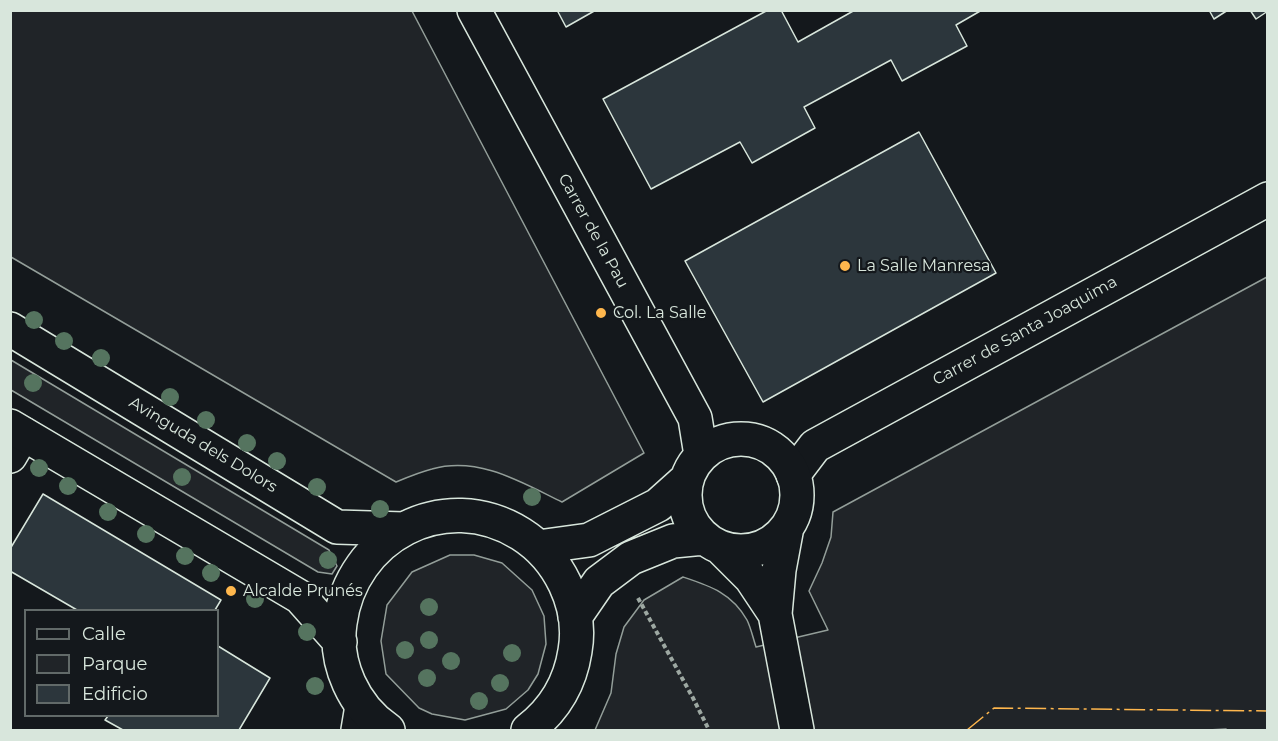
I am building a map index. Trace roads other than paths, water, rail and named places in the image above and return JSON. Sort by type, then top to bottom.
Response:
[{"type":"street","name":"Carrer de la Pau","points":[[474,10],[695,418],[694,467]]},
{"type":"street","name":"Carrer de Santa Joaquima","points":[[793,475],[815,446],[1268,199]]},
{"type":"street","name":"Avinguda dels Dolors","points":[[10,329],[338,527],[405,529]]},
{"type":"street","points":[[15,438],[300,597],[340,642]]},
{"type":"street","points":[[538,547],[589,540],[658,505],[715,444],[723,441],[749,439],[765,444],[780,454],[790,468],[797,493],[796,502],[787,527],[776,540],[753,550],[736,551],[712,543],[673,541],[631,558],[599,582],[575,616]]},
{"type":"street","points":[[694,467],[684,488],[685,507],[692,524],[751,578],[775,614]]},
{"type":"street","points":[[388,730],[372,718],[360,718],[348,682],[344,669],[339,627],[345,597],[359,569],[391,536],[417,523],[445,516],[488,519],[515,530],[538,547],[552,562],[570,597],[575,616],[576,643],[572,670],[554,705],[528,730]]},
{"type":"street","points":[[787,527],[779,570],[775,614],[797,730]]},
{"type":"place","name":"La Salle Manresa","points":[[845,266]]},
{"type":"place","name":"Col. La Salle","points":[[601,313]]},
{"type":"place","name":"Alcalde Prunés","points":[[231,591]]}]
